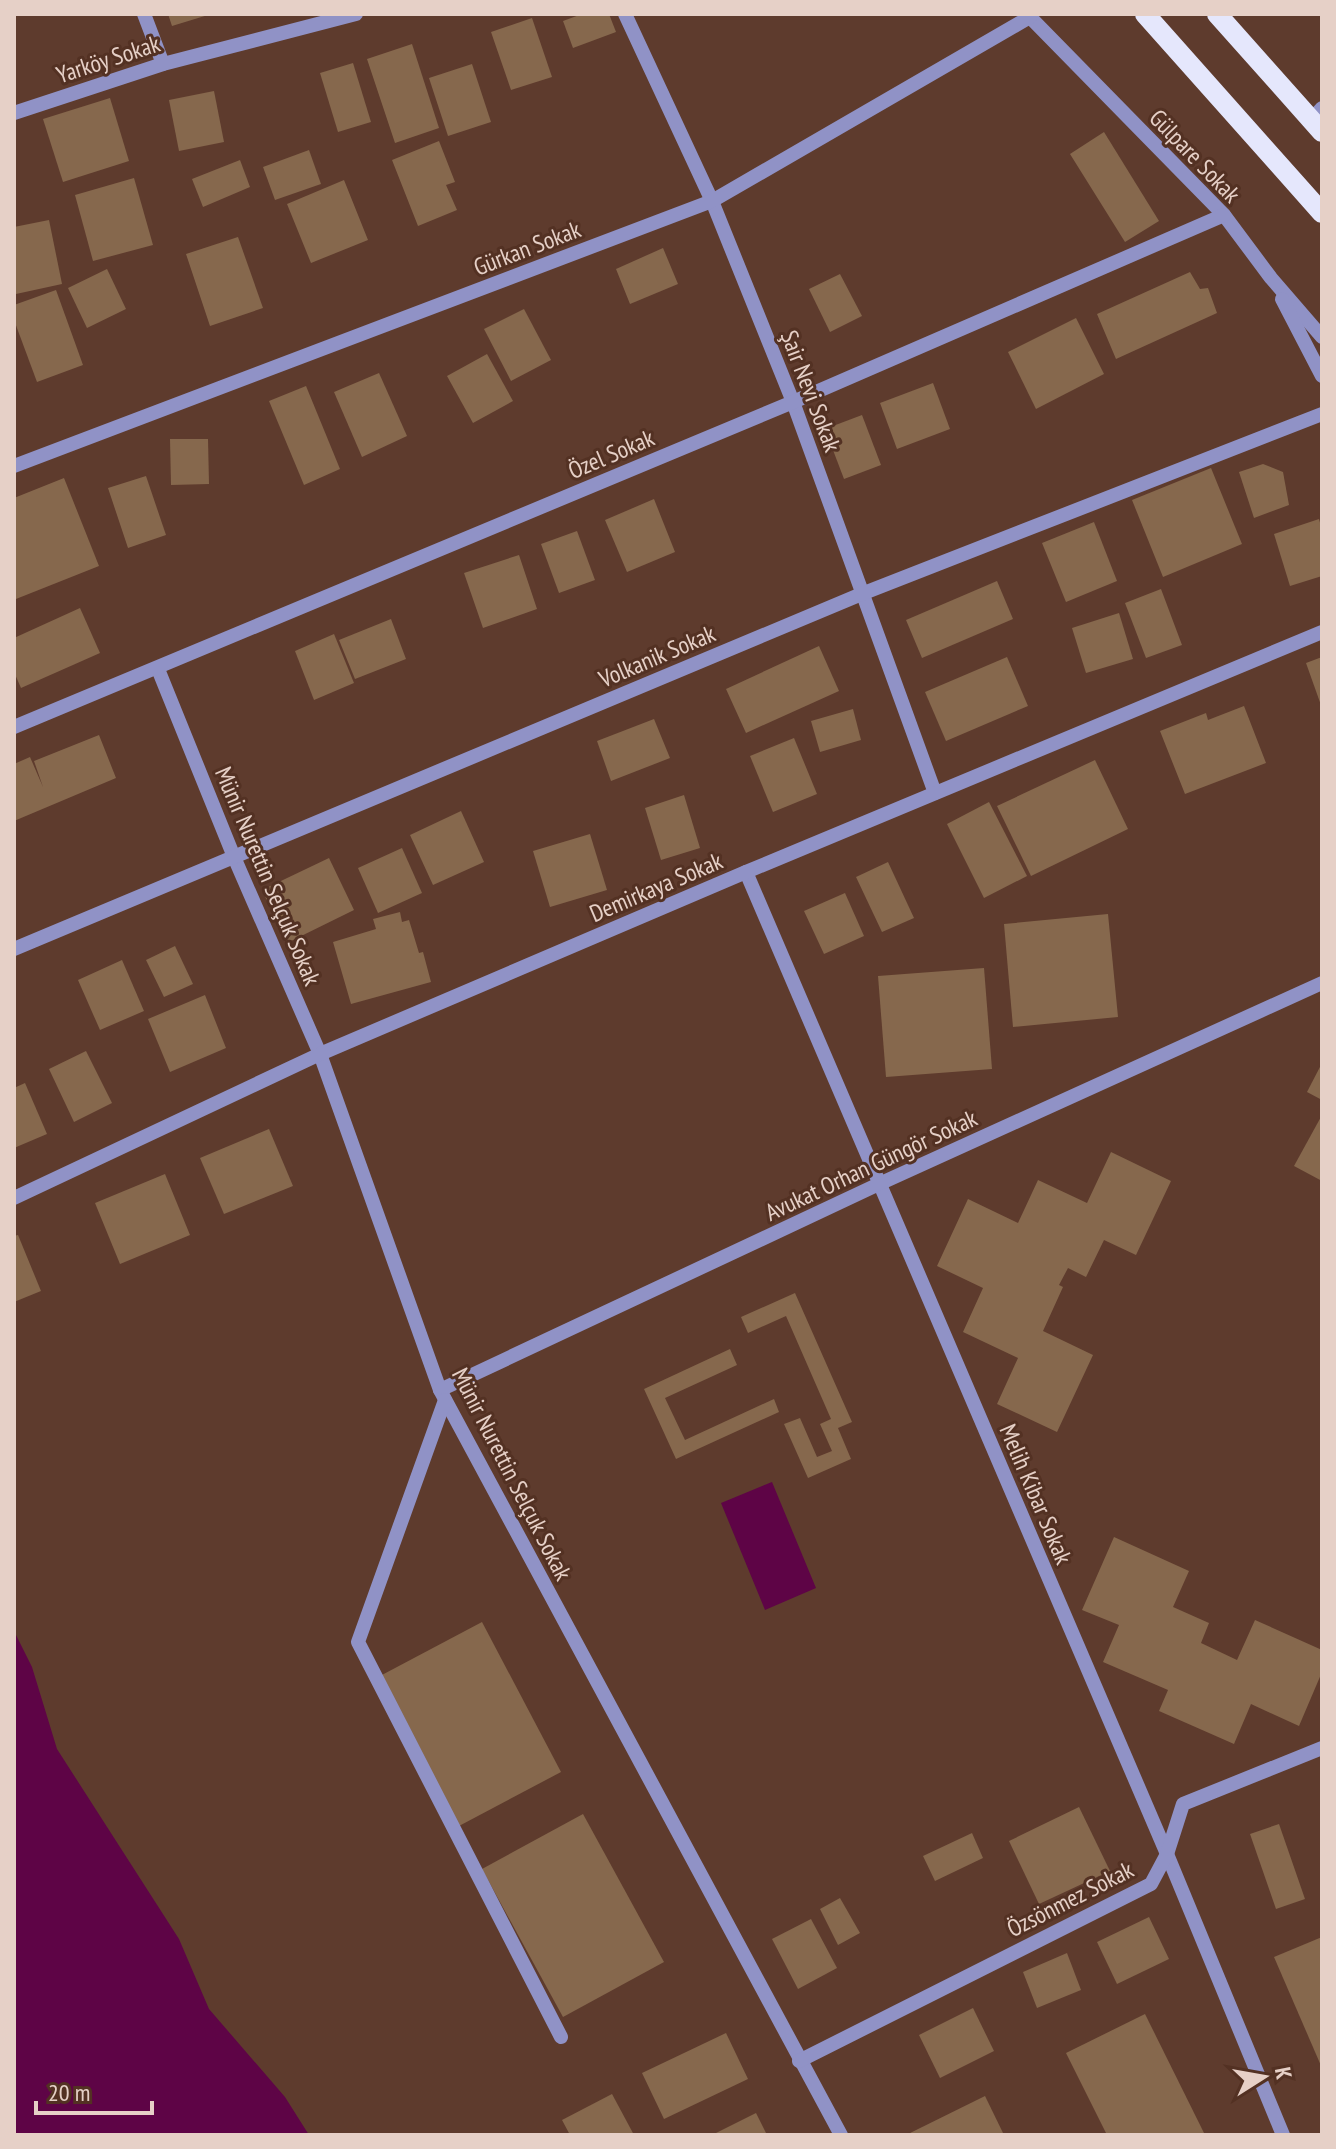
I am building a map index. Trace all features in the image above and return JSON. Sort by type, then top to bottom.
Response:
[{"type":"main road","points":[[1145,14],[1322,213]]},
{"type":"main road","points":[[1217,14],[1318,120]]},
{"type":"street","points":[[144,14],[163,64]]},
{"type":"street","name":"Yarköy Sokak","points":[[14,113],[163,64],[356,14]]},
{"type":"street","name":"Şair Nevi Sokak","points":[[625,14],[712,201],[793,402],[935,793]]},
{"type":"street","name":"Gürkan Sokak","points":[[14,466],[712,201],[1028,16]]},
{"type":"street","name":"Gülpare Sokak","points":[[1028,16],[1224,215],[1271,278],[1322,337]]},
{"type":"street","name":"Özel Sokak","points":[[14,727],[793,402],[1224,215]]},
{"type":"street","points":[[1271,278],[1322,376]]},
{"type":"street","name":"Volkanik Sokak","points":[[14,949],[864,593],[1322,414]]},
{"type":"street","name":"Demirkaya Sokak","points":[[14,1198],[320,1054],[1322,632]]},
{"type":"street","name":"Münir Nurettin Selçuk Sokak","points":[[158,669],[234,857],[320,1054],[443,1395],[841,2135]]},
{"type":"street","name":"Melih Kibar Sokak","points":[[746,872],[1167,1854],[1283,2135]]},
{"type":"street","name":"Avukat Orhan Güngör Sokak","points":[[443,1395],[879,1184],[1322,983]]},
{"type":"street","points":[[443,1395],[358,1642],[561,2037]]},
{"type":"street","name":"Özsönmez Sokak","points":[[799,2061],[1151,1884],[1167,1854],[1183,1804],[1322,1748]]},
{"type":"shaded area","points":[[772,1482],[816,1588],[765,1610],[721,1503]]},
{"type":"shaded area","points":[[14,1631],[32,1667],[57,1749],[179,1939],[209,2009],[285,2097],[309,2135],[14,2135]]},
{"type":"building","points":[[168,14],[208,14],[208,15],[172,26]]},
{"type":"building","points":[[582,14],[609,14],[616,32],[573,48],[563,21]]},
{"type":"building","points":[[532,18],[552,77],[511,90],[491,32]]},
{"type":"building","points":[[412,44],[439,128],[395,143],[367,59]]},
{"type":"building","points":[[353,63],[371,122],[338,132],[320,73]]},
{"type":"building","points":[[472,64],[491,122],[448,136],[429,78]]},
{"type":"building","points":[[214,91],[224,142],[179,151],[169,100]]},
{"type":"building","points":[[110,98],[129,161],[63,182],[43,119]]},
{"type":"building","points":[[1104,132],[1159,221],[1125,242],[1070,154]]},
{"type":"building","points":[[439,141],[455,182],[446,185],[457,210],[418,226],[392,160]]},
{"type":"building","points":[[309,150],[321,184],[275,200],[263,167]]},
{"type":"building","points":[[240,160],[250,187],[203,207],[192,179]]},
{"type":"building","points":[[134,178],[153,245],[93,261],[75,195]]},
{"type":"building","points":[[344,180],[368,240],[311,263],[287,204]]},
{"type":"building","points":[[49,220],[62,284],[16,294],[14,227]]},
{"type":"building","points":[[238,237],[263,308],[210,326],[186,254]]},
{"type":"building","points":[[663,248],[678,284],[630,304],[616,269]]},
{"type":"building","points":[[107,269],[126,309],[87,328],[68,288]]},
{"type":"building","points":[[1190,272],[1200,289],[1208,288],[1217,313],[1116,359],[1097,314]]},
{"type":"building","points":[[840,274],[862,316],[830,332],[809,289]]},
{"type":"building","points":[[56,290],[83,365],[37,382],[14,320],[14,305]]},
{"type":"building","points":[[524,309],[551,360],[511,381],[484,329]]},
{"type":"building","points":[[1076,318],[1104,374],[1036,409],[1008,352]]},
{"type":"building","points":[[487,354],[513,401],[473,423],[447,376]]},
{"type":"building","points":[[379,373],[407,436],[362,457],[334,392]]},
{"type":"building","points":[[933,383],[950,429],[897,449],[880,403]]},
{"type":"building","points":[[306,386],[340,469],[304,485],[269,401]]},
{"type":"building","points":[[862,415],[881,465],[844,479],[825,429]]},
{"type":"building","points":[[170,439],[208,439],[209,484],[171,485]]},
{"type":"building","points":[[1263,464],[1283,472],[1289,505],[1254,518],[1239,472]]},
{"type":"building","points":[[1211,468],[1242,544],[1163,577],[1132,500]]},
{"type":"building","points":[[146,476],[166,535],[128,548],[108,488]]},
{"type":"building","points":[[64,478],[99,566],[16,599],[14,498]]},
{"type":"building","points":[[654,499],[675,552],[627,572],[605,520]]},
{"type":"building","points":[[1319,519],[1322,530],[1322,576],[1290,586],[1274,534]]},
{"type":"building","points":[[1094,522],[1117,581],[1066,602],[1042,543]]},
{"type":"building","points":[[577,531],[595,580],[559,593],[541,544]]},
{"type":"building","points":[[519,555],[537,609],[483,628],[464,573]]},
{"type":"building","points":[[997,581],[1013,619],[922,658],[906,620]]},
{"type":"building","points":[[1161,589],[1182,645],[1146,658],[1125,603]]},
{"type":"building","points":[[80,608],[100,653],[21,688],[14,672],[14,638]]},
{"type":"building","points":[[1119,613],[1133,659],[1086,673],[1072,628]]},
{"type":"building","points":[[391,619],[406,659],[355,679],[339,640]]},
{"type":"building","points":[[334,634],[354,683],[314,700],[295,651]]},
{"type":"building","points":[[819,646],[839,691],[746,733],[726,689]]},
{"type":"building","points":[[1007,657],[1028,706],[946,741],[925,692]]},
{"type":"building","points":[[1322,657],[1322,708],[1306,663]]},
{"type":"building","points":[[1244,706],[1266,763],[1185,794],[1160,731],[1206,713],[1208,720]]},
{"type":"building","points":[[853,709],[861,740],[820,752],[811,721]]},
{"type":"building","points":[[654,719],[670,758],[611,781],[597,741]]},
{"type":"building","points":[[99,735],[116,778],[14,821],[14,764],[30,757],[43,787],[34,761]]},
{"type":"building","points":[[794,738],[817,794],[773,812],[750,756]]},
{"type":"building","points":[[1095,760],[1128,829],[1031,876],[997,806]]},
{"type":"building","points":[[684,795],[700,848],[661,860],[645,808]]},
{"type":"building","points":[[989,802],[1027,876],[984,898],[947,824]]},
{"type":"building","points":[[461,811],[484,862],[433,885],[410,835]]},
{"type":"building","points":[[590,834],[607,890],[550,907],[533,851]]},
{"type":"building","points":[[402,848],[422,893],[378,913],[358,868]]},
{"type":"building","points":[[329,858],[354,910],[287,943],[262,890]]},
{"type":"building","points":[[888,862],[914,918],[882,932],[856,877]]},
{"type":"building","points":[[845,893],[864,936],[824,954],[804,911]]},
{"type":"building","points":[[400,912],[402,922],[409,920],[419,953],[423,952],[431,982],[351,1004],[333,942],[376,929],[373,919]]},
{"type":"building","points":[[1108,914],[1118,1017],[1013,1027],[1004,924]]},
{"type":"building","points":[[175,946],[193,984],[164,997],[146,960]]},
{"type":"building","points":[[122,960],[144,1011],[100,1030],[78,980]]},
{"type":"building","points":[[984,968],[992,1069],[886,1077],[878,976]]},
{"type":"building","points":[[205,995],[226,1048],[170,1072],[148,1019]]},
{"type":"building","points":[[86,1051],[112,1103],[74,1122],[49,1069]]},
{"type":"building","points":[[1322,1063],[1322,1100],[1307,1092]]},
{"type":"building","points":[[25,1083],[47,1134],[14,1148],[14,1088]]},
{"type":"building","points":[[1322,1115],[1322,1181],[1294,1166]]},
{"type":"building","points":[[269,1129],[293,1186],[224,1214],[200,1158]]},
{"type":"building","points":[[1111,1152],[1171,1181],[1136,1255],[1104,1240],[1086,1277],[1068,1268],[1059,1285],[1063,1287],[1043,1331],[1093,1355],[1057,1432],[997,1404],[1018,1358],[963,1332],[983,1288],[937,1266],[968,1199],[1018,1223],[1038,1180],[1087,1203]]},
{"type":"building","points":[[165,1174],[190,1235],[120,1264],[95,1203]]},
{"type":"building","points":[[18,1235],[41,1291],[14,1302],[14,1236]]},
{"type":"building","points":[[795,1293],[852,1422],[838,1428],[851,1459],[808,1478],[784,1424],[800,1418],[817,1457],[832,1451],[820,1424],[831,1419],[786,1316],[748,1333],[741,1317]]},
{"type":"building","points":[[730,1349],[737,1365],[665,1398],[685,1440],[774,1399],[779,1412],[676,1459],[644,1389]]},
{"type":"building","points":[[1114,1537],[1189,1571],[1173,1607],[1209,1623],[1201,1643],[1237,1660],[1255,1620],[1322,1650],[1322,1672],[1299,1726],[1251,1704],[1234,1744],[1159,1711],[1168,1690],[1103,1662],[1119,1625],[1082,1610]]},
{"type":"building","points":[[482,1622],[561,1772],[459,1826],[380,1676]]},
{"type":"building","points":[[1079,1807],[1110,1871],[1039,1904],[1009,1841]]},
{"type":"building","points":[[583,1814],[664,1962],[563,2017],[482,1869]]},
{"type":"building","points":[[1279,1824],[1305,1899],[1276,1909],[1250,1834]]},
{"type":"building","points":[[972,1833],[983,1858],[935,1881],[923,1856]]},
{"type":"building","points":[[840,1898],[860,1933],[838,1945],[820,1909]]},
{"type":"building","points":[[1149,1917],[1169,1959],[1117,1984],[1097,1942]]},
{"type":"building","points":[[811,1919],[837,1968],[798,1989],[772,1939]]},
{"type":"building","points":[[1322,1937],[1322,2068],[1274,1957]]},
{"type":"building","points":[[1067,1953],[1081,1990],[1037,2008],[1023,1972]]},
{"type":"building","points":[[973,2008],[994,2051],[940,2078],[919,2035]]},
{"type":"building","points":[[1145,2014],[1205,2135],[1107,2135],[1066,2053]]},
{"type":"building","points":[[726,2033],[748,2079],[664,2119],[642,2073]]},
{"type":"building","points":[[612,2094],[634,2135],[570,2135],[562,2120]]},
{"type":"building","points":[[985,2096],[1004,2135],[906,2135]]},
{"type":"building","points":[[756,2113],[767,2135],[712,2135]]}]
